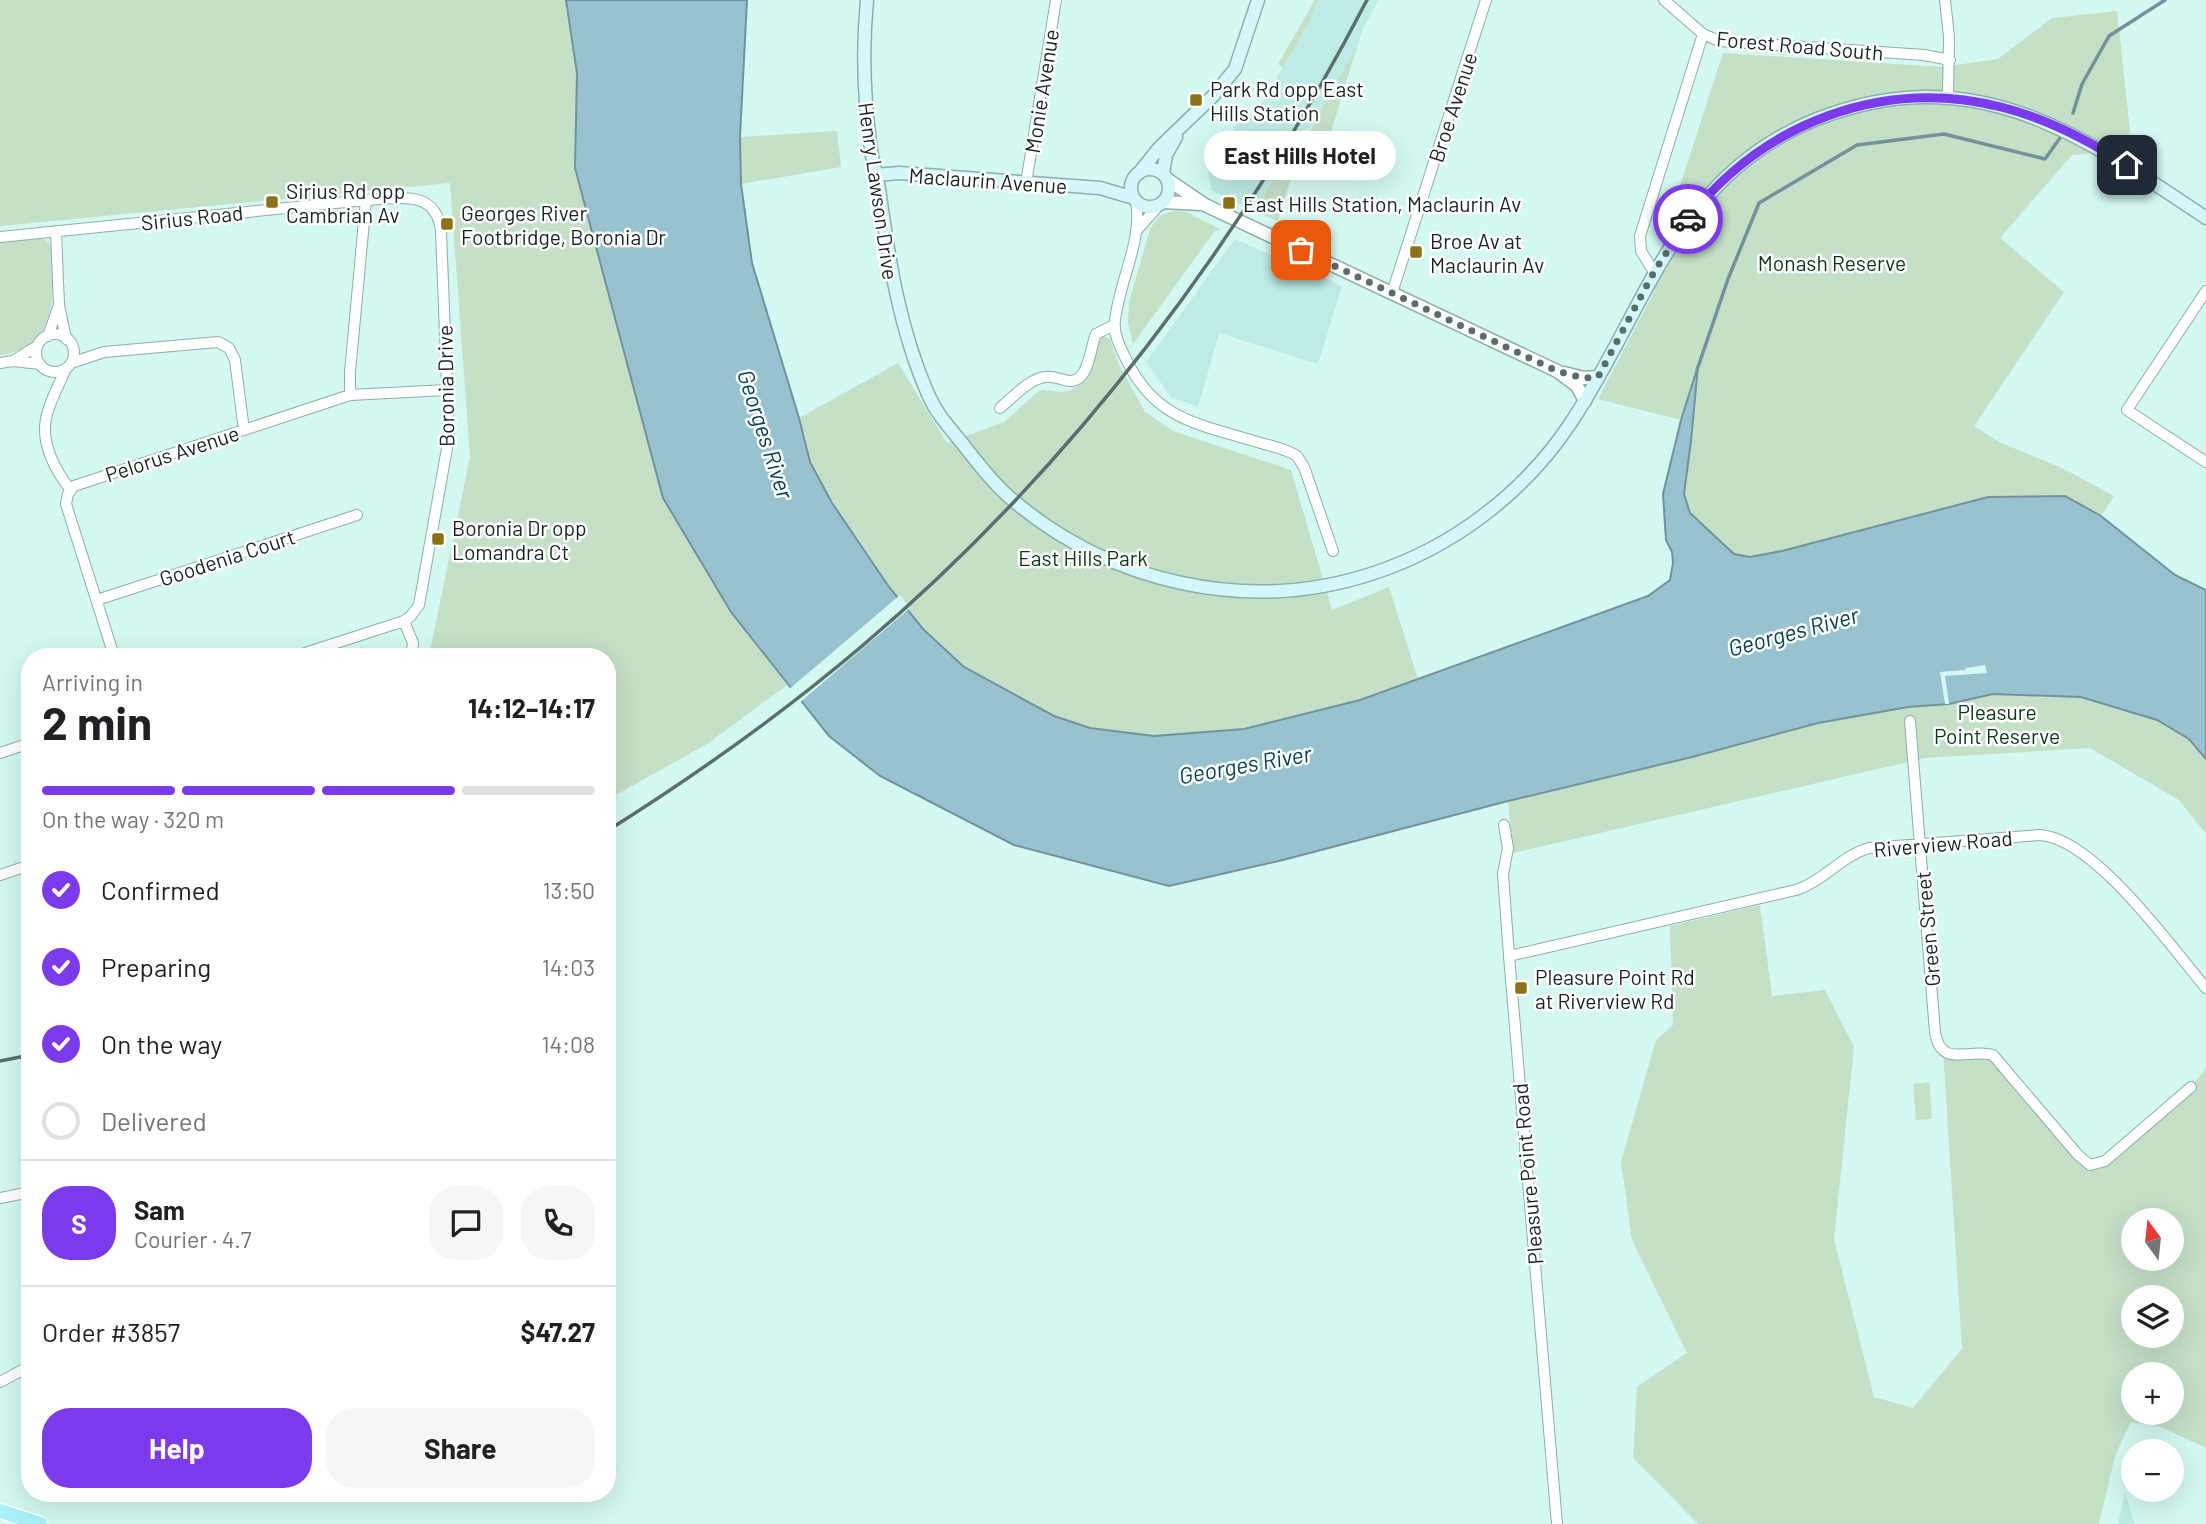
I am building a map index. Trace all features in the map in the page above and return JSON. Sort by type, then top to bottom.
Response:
[{"type":"main road","name":"Henry Lawson Drive","points":[[867,0],[863,51],[871,154],[896,299],[905,333],[927,392],[940,416],[1006,494],[1053,529],[1093,552],[1144,573],[1185,584],[1241,591],[1319,587],[1368,575],[1413,558],[1453,536],[1491,510],[1523,481],[1560,438],[1585,401],[1654,272],[1683,226],[1707,196],[1742,164],[1776,139],[1817,120],[1857,107],[1909,98],[1948,98],[2002,107],[2050,123],[2112,156],[2206,218]]},
{"type":"main road","points":[[1185,125],[1159,148],[1137,175],[1131,187],[1135,200],[1147,207],[1161,203],[1169,188],[1165,177],[1170,146],[1235,69],[1258,0]]},
{"type":"main road","points":[[1137,175],[1152,169],[1165,177]]},
{"type":"main road","name":"Maclaurin Avenue","points":[[876,175],[899,173],[1100,188],[1135,200]]},
{"type":"main road","name":"Maclaurin Avenue","points":[[1100,188],[1137,175]]},
{"type":"main road","points":[[0,1511],[40,1524]]},
{"type":"street","name":"Monie Avenue","points":[[1026,183],[1056,0]]},
{"type":"street","name":"Broe Avenue","points":[[1392,293],[1486,0]]},
{"type":"street","name":"Forest Road South","points":[[1664,0],[1703,34],[1729,42],[1924,55],[1950,60]]},
{"type":"street","points":[[1945,0],[1950,60],[1948,98]]},
{"type":"street","points":[[1654,272],[1641,251],[1640,236],[1703,34]]},
{"type":"street","points":[[1165,177],[1205,205],[1557,371],[1583,378],[1598,377]]},
{"type":"street","name":"Sirius Road","points":[[0,237],[366,200],[411,199],[426,202]]},
{"type":"street","points":[[350,395],[349,372],[366,200]]},
{"type":"street","points":[[1135,200],[1138,229],[1117,301],[1114,325],[1123,353],[1140,385],[1166,410],[1195,423],[1297,456],[1304,467],[1333,551]]},
{"type":"street","name":"Boronia Drive","points":[[404,621],[415,611],[421,598],[448,443],[441,231],[438,217],[426,202]]},
{"type":"street","points":[[1138,229],[1161,203],[1205,205]]},
{"type":"street","points":[[56,231],[59,305],[73,355],[55,395],[46,421],[46,433],[58,474],[70,489],[66,503],[112,648]]},
{"type":"street","points":[[2206,291],[2127,410],[2206,461]]},
{"type":"street","points":[[13,361],[48,336],[59,305]]},
{"type":"street","points":[[1000,408],[1028,385],[1043,377],[1068,381],[1077,378],[1083,373],[1096,334],[1114,325]]},
{"type":"street","points":[[48,336],[56,335],[69,342],[104,352]]},
{"type":"street","points":[[0,363],[13,361],[57,372],[68,365],[104,352],[212,341],[224,344],[235,360],[244,429]]},
{"type":"street","points":[[37,346],[36,356],[44,367],[55,395]]},
{"type":"street","points":[[1557,371],[1577,386],[1585,401]]},
{"type":"street","name":"Pelorus Avenue","points":[[70,489],[86,481],[350,395],[447,390]]},
{"type":"street","name":"Goodenia Court","points":[[97,600],[358,514]]},
{"type":"street","points":[[321,648],[404,621],[411,638],[411,648]]},
{"type":"street","name":"Green Street","points":[[1910,721],[1935,1032],[1939,1046],[1943,1051],[1954,1055],[1993,1055],[2081,1160],[2090,1165],[2105,1161],[2191,1087]]},
{"type":"street","points":[[0,753],[21,746]]},
{"type":"street","name":"Pleasure Point Road","points":[[1504,825],[1508,848],[1503,874],[1509,956],[1557,1524]]},
{"type":"street","name":"Riverview Road","points":[[1509,956],[1796,890],[1823,878],[1861,850],[2040,835],[2065,842],[2119,886],[2206,988]]},
{"type":"street","points":[[0,874],[21,868]]},
{"type":"street","points":[[0,1198],[21,1194]]},
{"type":"street","points":[[0,1382],[21,1371]]},
{"type":"shaded area","points":[[1319,0],[1378,0],[1325,106],[1310,128],[1304,130],[1254,211],[1211,190],[1208,172],[1237,123],[1254,117]]},
{"type":"shaded area","points":[[1235,239],[1342,286],[1318,364],[1219,333],[1198,407],[1171,397],[1146,362]]},
{"type":"shaded area","points":[[2123,1502],[2128,1502],[2134,1524],[2118,1524]]},
{"type":"green space","points":[[0,0],[566,0],[577,73],[575,168],[691,546],[731,612],[787,685],[707,744],[616,795],[616,648],[431,648],[470,457],[450,183],[0,226]]},
{"type":"green space","points":[[1315,0],[1319,0],[1310,16],[1312,17],[1283,67],[1278,64]]},
{"type":"green space","name":"Monash Reserve","points":[[2117,11],[2132,150],[2072,155],[2000,238],[2064,292],[1974,426],[1999,442],[2062,468],[2114,496],[2101,516],[2065,496],[1750,557],[1734,554],[1690,513],[1684,494],[1697,370],[1681,420],[1598,399],[1653,294],[1665,232],[1723,53],[1942,67],[1998,59],[2052,18]]},
{"type":"green space","points":[[1358,44],[1325,151],[1308,144],[1307,141],[1315,137],[1310,131]]},
{"type":"green space","points":[[837,131],[841,167],[741,184],[740,137]]},
{"type":"green space","points":[[1294,147],[1300,150],[1278,221],[1254,211]]},
{"type":"green space","points":[[1176,210],[1186,212],[1220,229],[1214,232],[1133,344],[1128,322],[1129,302],[1150,229],[1159,216]]},
{"type":"green space","points":[[44,239],[51,245],[53,281],[49,315],[34,341],[20,350],[0,355],[0,241]]},
{"type":"green space","name":"East Hills Park","points":[[1103,336],[1110,339],[1118,363],[1145,412],[1173,431],[1291,470],[1332,610],[1389,587],[1418,679],[1360,700],[1244,729],[1154,736],[1090,728],[1054,716],[964,667],[923,629],[889,587],[832,503],[810,462],[799,418],[898,363],[947,443],[1004,422],[1040,390],[1065,392],[1075,388],[1086,377],[1099,340]]},
{"type":"green space","name":"Pleasure Point Reserve","points":[[1993,694],[2081,697],[2157,720],[2189,739],[2206,759],[2206,834],[2179,800],[2090,748],[1925,758],[1513,853],[1508,801],[1819,723],[1908,707],[1949,704]]},
{"type":"green space","points":[[1760,905],[1772,996],[1825,990],[1854,1047],[1834,1239],[1874,1397],[1913,1408],[1962,1349],[1943,1051],[1989,1054],[2082,1159],[2095,1165],[2191,1087],[2206,1068],[2206,1448],[2161,1427],[2149,1425],[2184,1425],[2184,1362],[2121,1362],[2121,1425],[2130,1425],[2115,1456],[2099,1524],[1698,1524],[1633,1458],[1637,1387],[1687,1353],[1632,1240],[1621,1162],[1656,1040],[1673,1025],[1670,926]]},
{"type":"green space","points":[[1929,1082],[1932,1119],[1916,1120],[1913,1084]]},
{"type":"water","name":"Georges River","points":[[566,0],[747,0],[740,137],[741,184],[752,263],[810,462],[832,503],[889,587],[923,629],[964,667],[1054,716],[1090,728],[1154,736],[1244,729],[1360,700],[1648,596],[1670,580],[1673,563],[1672,552],[1666,540],[1663,494],[1681,420],[1698,366],[1684,494],[1690,513],[1734,554],[1750,557],[1782,551],[1988,497],[2065,496],[2101,516],[2175,575],[2206,590],[2206,759],[2189,739],[2157,720],[2081,697],[1993,694],[1949,704],[1908,707],[1818,723],[1279,861],[1169,886],[1014,845],[880,776],[829,736],[731,612],[663,498],[575,168],[577,73]]},
{"type":"pier","points":[[900,595],[910,608],[798,704],[787,691]]},
{"type":"pier","points":[[1985,665],[1987,673],[1945,676],[1949,704],[1945,704],[1940,672]]},
{"type":"waterway","points":[[2073,113],[2082,84],[2109,36],[2165,0]]},
{"type":"waterway","points":[[1697,370],[1728,279],[1759,203],[1857,145],[1944,134],[2045,159],[2060,138]]},
{"type":"railway","points":[[616,825],[738,743],[832,671],[939,577],[1012,504],[1081,427],[1146,347],[1207,264],[1318,90],[1367,0]]},
{"type":"railway","points":[[0,1061],[21,1057]]},
{"type":"way so far","points":[[1301,250],[1557,371],[1590,378],[1598,377],[1654,272],[1688,219]]},
{"type":"place","name":"Park Rd opp East Hills Station","points":[[1196,100]]},
{"type":"place","name":"Sirius Rd opp Cambrian Av","points":[[272,202]]},
{"type":"place","name":"East Hills Station, Maclaurin Av","points":[[1229,203]]},
{"type":"place","name":"Georges River Footbridge, Boronia Dr","points":[[447,224]]},
{"type":"place","name":"East Hills Hotel","points":[[1301,250]]},
{"type":"place","name":"Broe Av at Maclaurin Av","points":[[1416,252]]},
{"type":"place","name":"Boronia Dr opp Lomandra Ct","points":[[438,539]]},
{"type":"place","name":"Pleasure Point Rd at Riverview Rd","points":[[1521,988]]},
{"type":"route","points":[[1688,219],[1728,176],[1776,139],[1830,115],[1857,107],[1909,98],[1959,99],[2015,110],[2074,134],[2127,165]]}]
